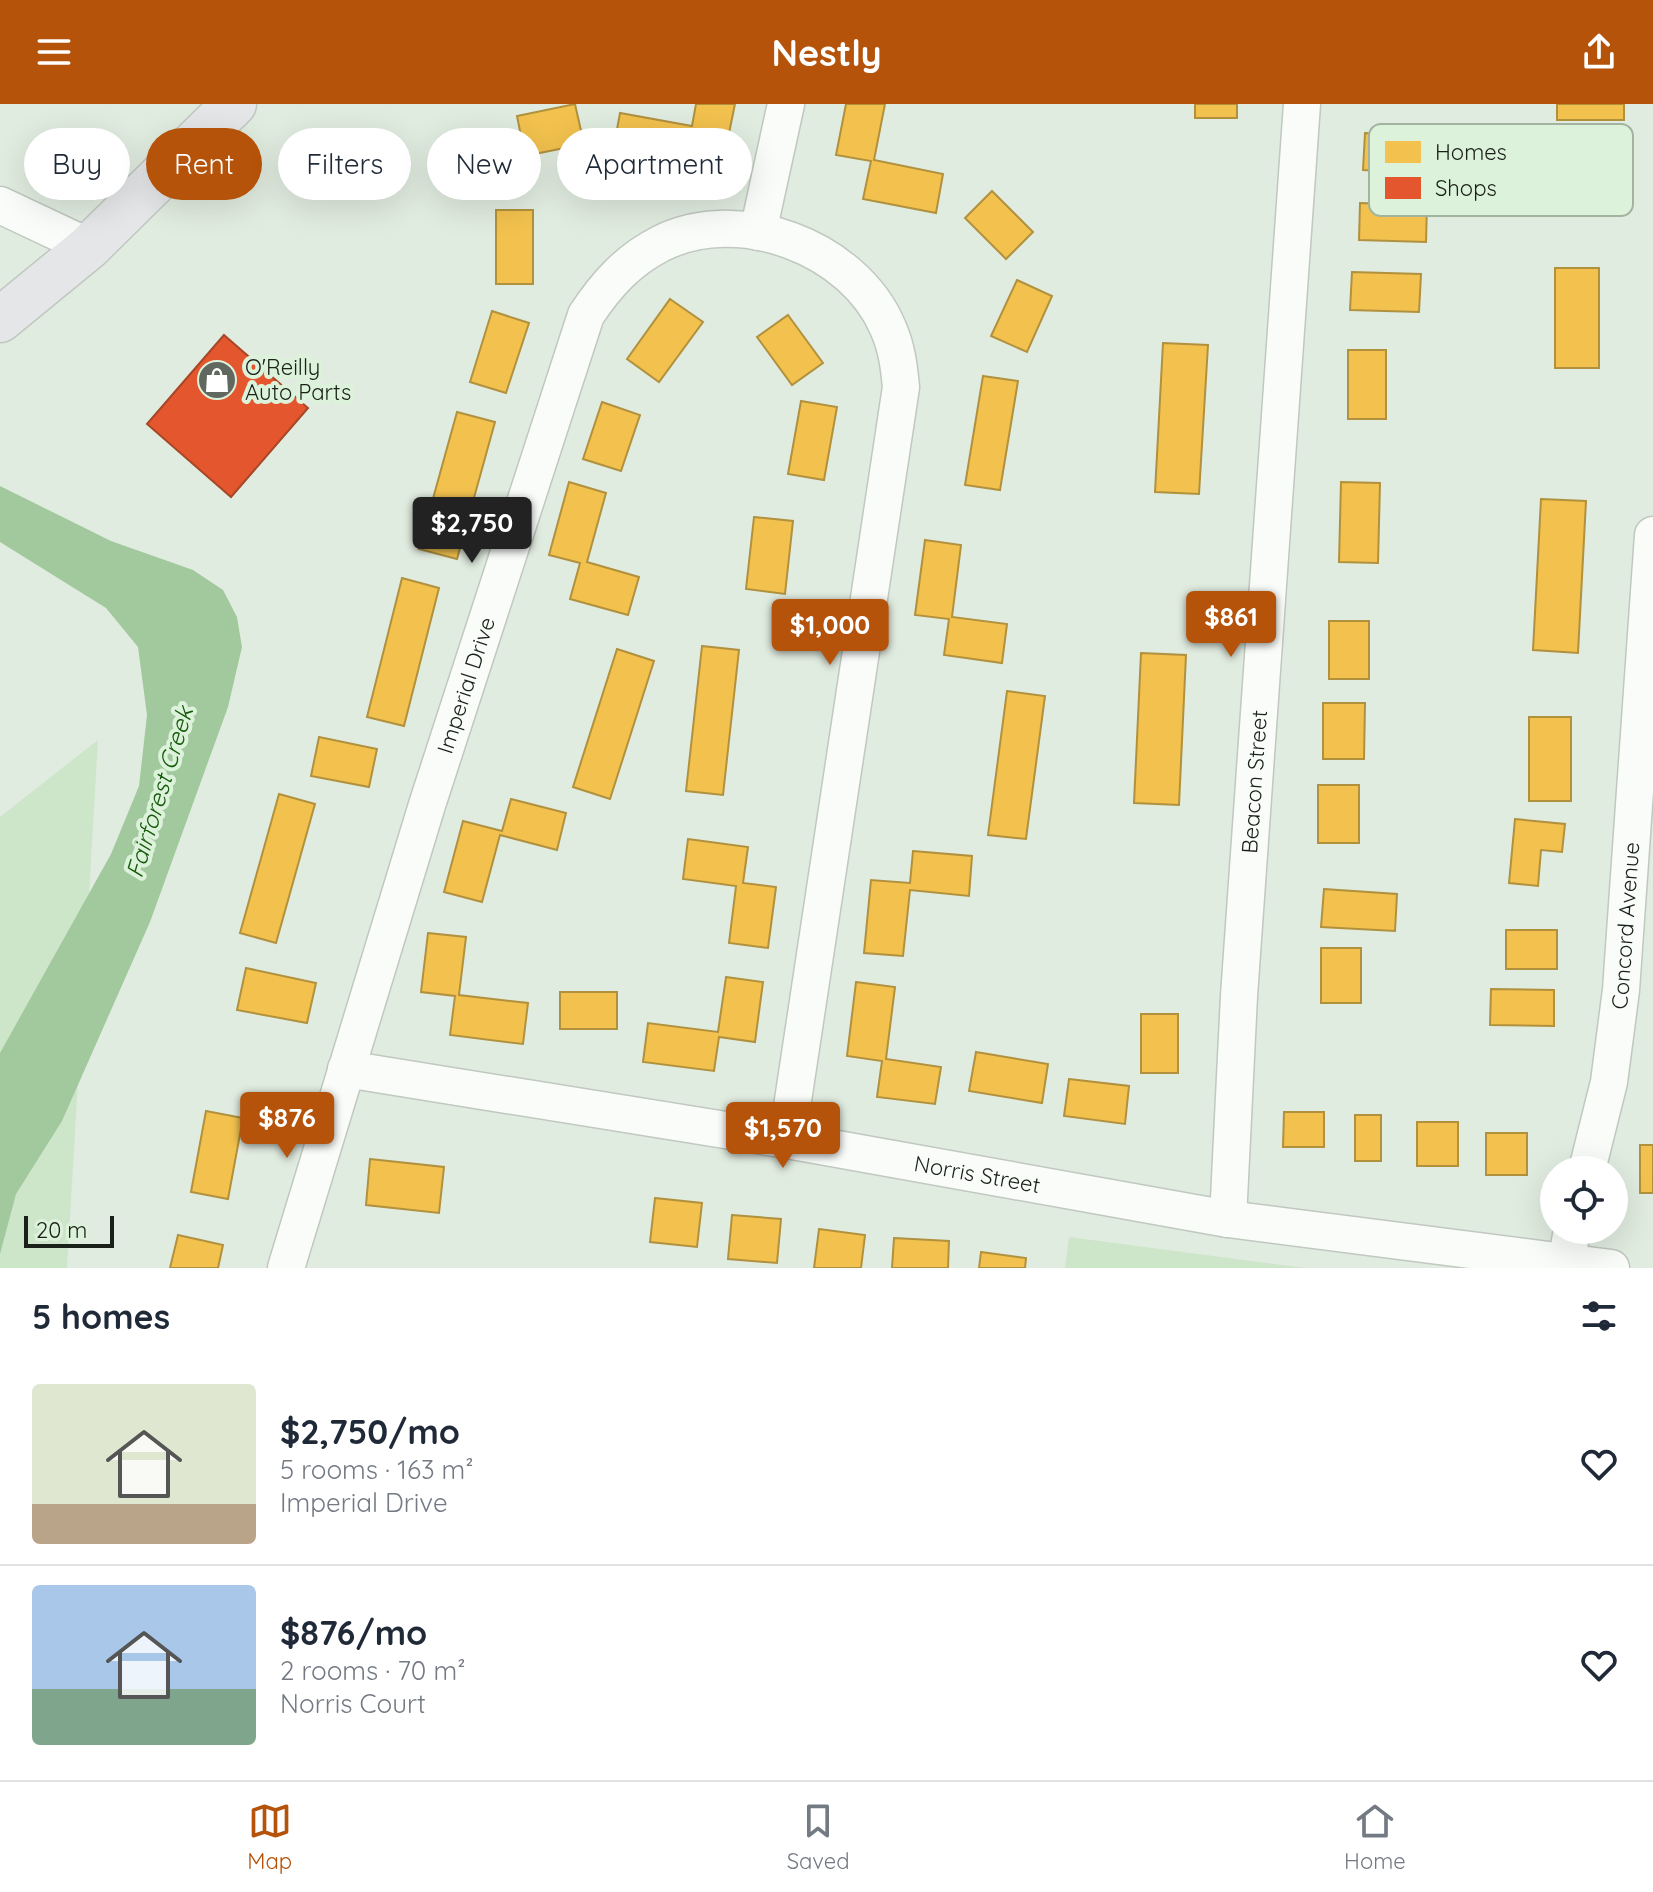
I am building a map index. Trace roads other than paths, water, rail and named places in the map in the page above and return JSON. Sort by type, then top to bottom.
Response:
[{"type":"main road","points":[[0,320],[89,247],[234,104]]},
{"type":"street","points":[[758,232],[786,104]]},
{"type":"street","name":"Beacon Street","points":[[1228,1219],[1241,964],[1302,104]]},
{"type":"street","points":[[0,205],[89,247]]},
{"type":"street","name":"Imperial Drive","points":[[286,1268],[346,1069],[586,315],[606,285],[631,261],[661,243],[695,232],[731,229],[796,242],[824,256],[850,275],[888,326],[898,356],[901,387],[787,1140]]},
{"type":"street","name":"Concord Avenue","points":[[1590,1156],[1609,1082],[1621,990],[1653,535]]},
{"type":"street","name":"Norris Street","points":[[346,1069],[787,1140],[1228,1219],[1569,1247],[1611,1268]]},
{"type":"water","name":"Fairforest Creek","points":[[0,486],[111,541],[193,570],[223,590],[237,617],[242,647],[228,707],[150,922],[62,1121],[16,1194],[0,1254],[0,1053],[111,854],[139,786],[147,715],[138,647],[106,608],[0,542]]},
{"type":"place","name":"O'Reilly Auto Parts","points":[[217,380]]}]
